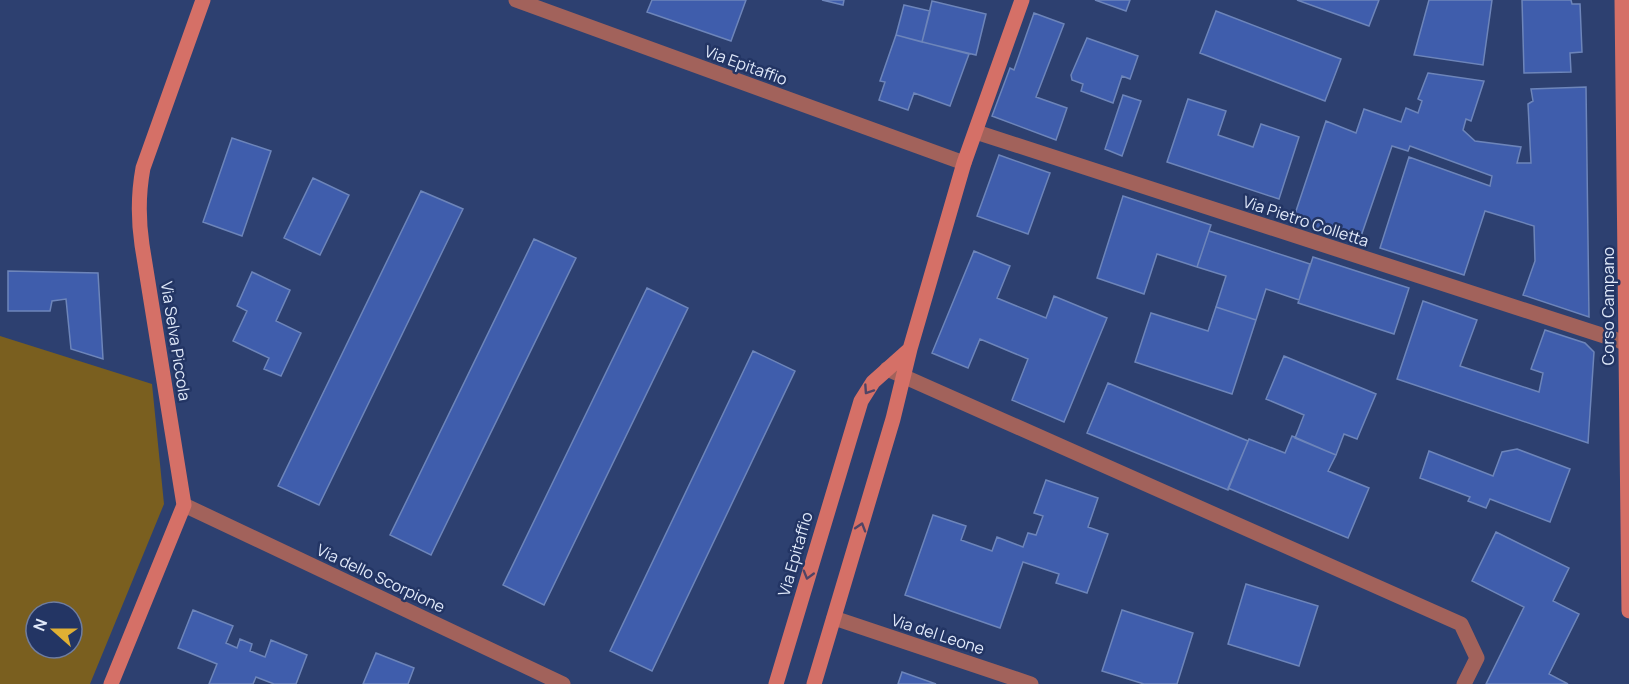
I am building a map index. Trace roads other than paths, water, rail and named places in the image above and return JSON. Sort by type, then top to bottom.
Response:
[{"type":"street","name":"Via Selva Piccola","points":[[184,505],[138,217],[139,190],[143,168],[203,0]]},
{"type":"street","name":"Via Epitaffio","points":[[517,0],[964,163]]},
{"type":"street","points":[[814,684],[964,163],[1022,0]]},
{"type":"street","name":"Corso Campano","points":[[1622,0],[1627,145],[1626,343],[1629,611]]},
{"type":"street","name":"Via Pietro Colletta","points":[[976,132],[1626,343]]},
{"type":"street","name":"Via Epitaffio","points":[[776,684],[853,420],[873,382],[910,349]]},
{"type":"street","points":[[886,369],[1461,624],[1477,658],[1464,684]]},
{"type":"street","points":[[111,684],[184,505]]},
{"type":"street","name":"Via dello Scorpione","points":[[184,505],[563,684]]},
{"type":"street","name":"Via del Leone","points":[[834,618],[1031,684]]}]
